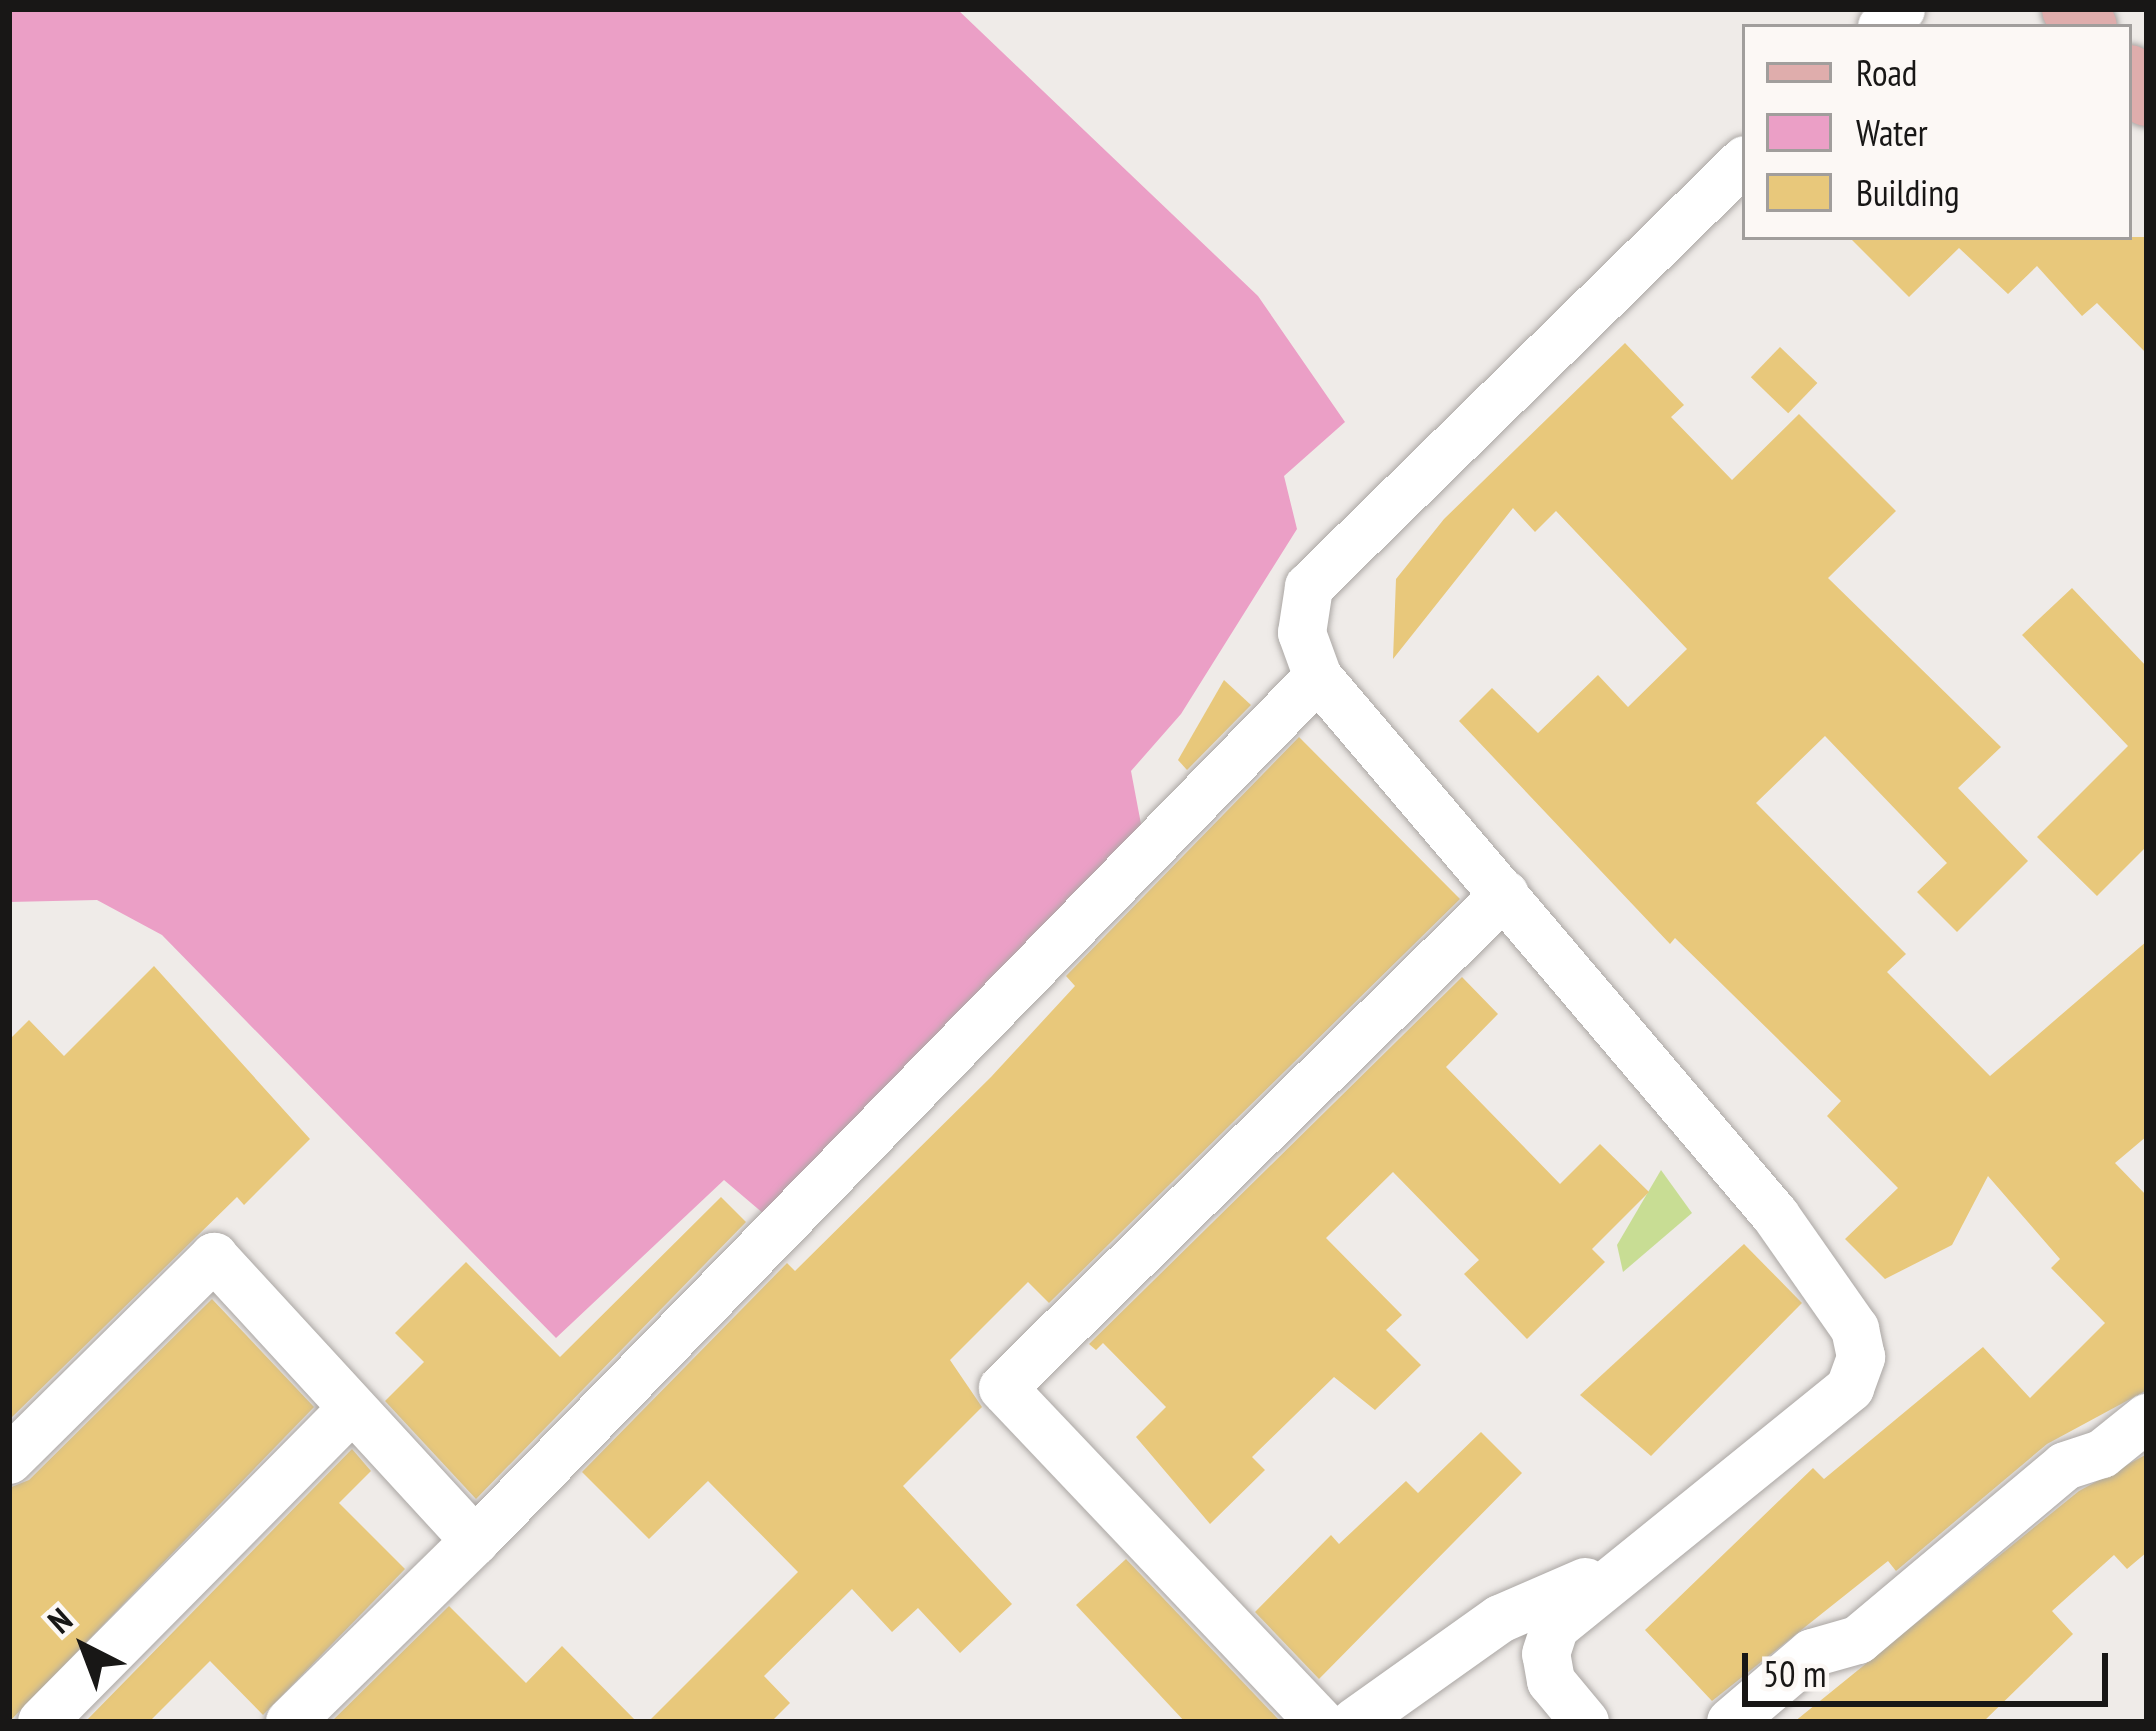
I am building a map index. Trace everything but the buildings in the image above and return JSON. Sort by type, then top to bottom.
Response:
[{"type":"street","points":[[1585,1722],[1551,1681],[1546,1654],[1555,1628],[1620,1567],[1824,1414],[1850,1388],[1861,1357],[1856,1329],[1777,1216],[1318,677],[1302,633],[1309,586],[1742,163]]},
{"type":"street","points":[[290,1722],[475,1541],[1318,677]]},
{"type":"street","points":[[1319,1722],[1003,1388],[1505,894]]},
{"type":"street","points":[[9,1460],[214,1257],[475,1541]]},
{"type":"street","points":[[42,1722],[351,1410]]},
{"type":"street","points":[[1731,1722],[1812,1652],[1858,1640],[2065,1466],[2102,1454],[2147,1418]]},
{"type":"street","points":[[1355,1722],[1500,1619],[1620,1567]]},
{"type":"green space","points":[[1661,1170],[1692,1213],[1623,1272],[1617,1245]]},
{"type":"water","points":[[9,9],[957,9],[1258,296],[1345,422],[1284,476],[1297,529],[1181,714],[1131,771],[1144,840],[778,1226],[724,1180],[556,1338],[162,935],[97,900],[9,902]]}]
